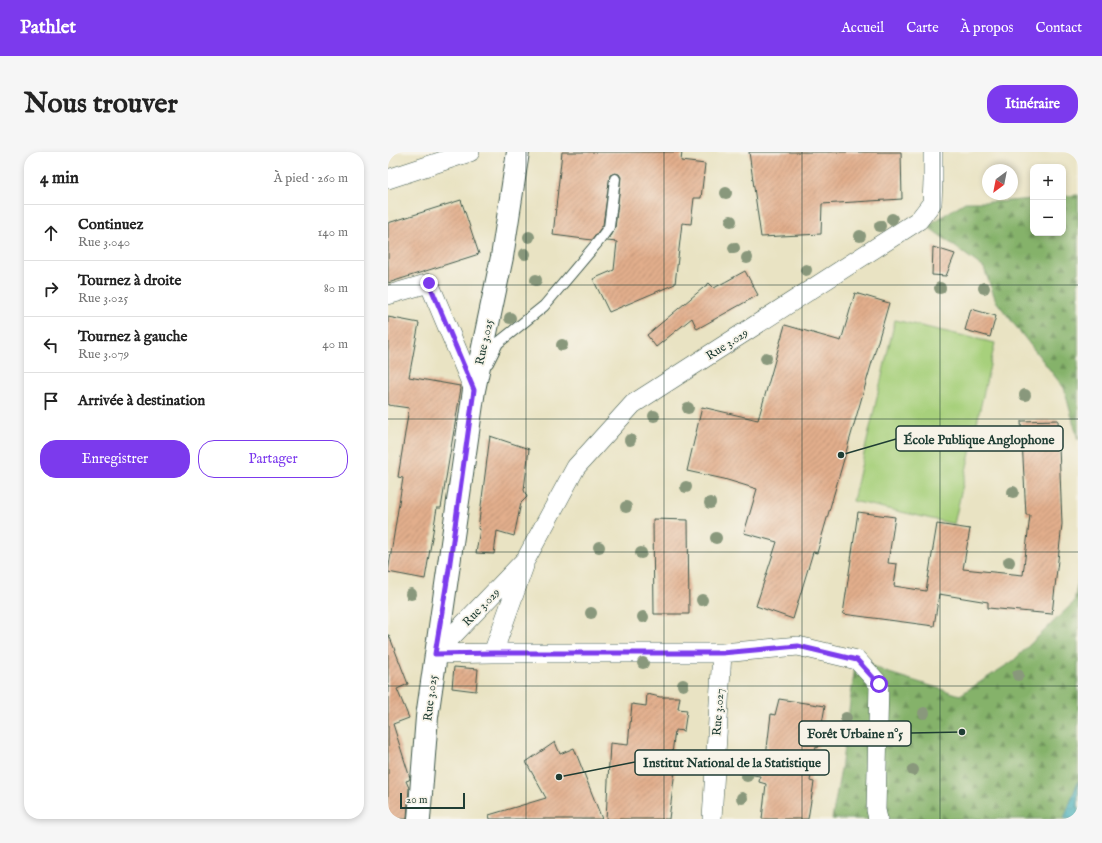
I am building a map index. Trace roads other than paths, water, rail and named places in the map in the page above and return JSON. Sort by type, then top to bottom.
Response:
[{"type":"street","points":[[388,179],[470,152]]},
{"type":"street","name":"Rue 3.025","points":[[419,819],[427,717],[435,654],[449,569],[474,390],[502,257],[518,152]]},
{"type":"street","name":"Rue 3.029","points":[[493,653],[526,559],[576,467],[633,404],[918,220],[932,203],[933,152]]},
{"type":"street","points":[[388,295],[429,283],[474,390]]},
{"type":"street","name":"Rue 3.029","points":[[435,654],[526,559]]},
{"type":"street","points":[[435,654],[722,653],[798,646],[857,660],[879,684],[876,810],[878,819]]},
{"type":"street","name":"Rue 3.027","points":[[712,819],[722,653]]},
{"type":"lane","points":[[474,390],[498,342],[544,306],[609,227],[616,179]]},
{"type":"water","points":[[1078,781],[1078,819],[1064,819]]},
{"type":"place","name":"École Publique Anglophone","points":[[841,455]]},
{"type":"place","name":"Forêt Urbaine n°5","points":[[962,732]]},
{"type":"place","name":"Institut National de la Statistique","points":[[559,777]]}]
